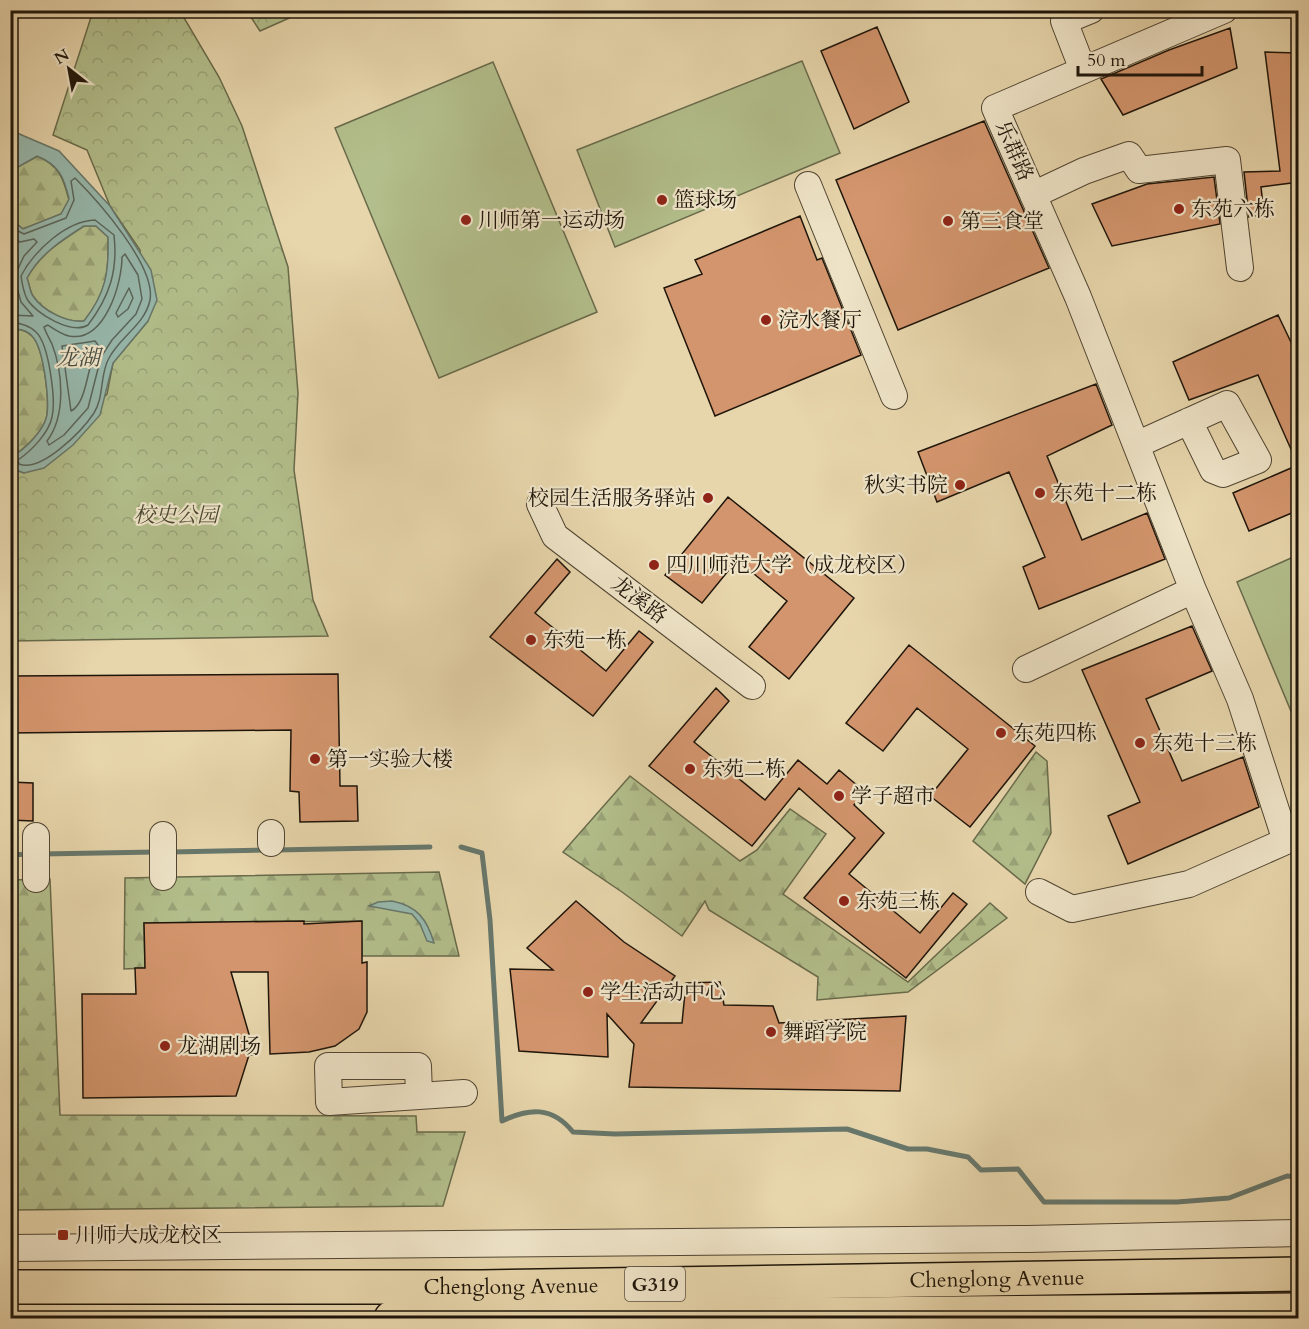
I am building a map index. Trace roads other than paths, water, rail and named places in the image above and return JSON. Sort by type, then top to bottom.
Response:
[{"type":"highway","name":"Chenglong Avenue","points":[[10,1287],[481,1287],[1299,1274]]},
{"type":"highway","name":"Chenglong Avenue","points":[[391,1318],[1299,1310]]},
{"type":"street","points":[[1091,10],[1064,21],[1083,70],[1224,10]]},
{"type":"street","name":"乐群路","points":[[1039,892],[1072,909],[1189,884],[1286,841],[1240,699],[1193,590],[1078,297],[995,108],[1083,70]]},
{"type":"street","points":[[1033,195],[1084,171],[1129,155],[1139,170],[1227,160],[1240,268]]},
{"type":"street","points":[[808,185],[867,335],[894,396]]},
{"type":"street","points":[[1136,445],[1189,421]]},
{"type":"street","name":"龙溪路","points":[[540,504],[555,536],[752,686]]},
{"type":"street","points":[[1026,669],[1193,590]]},
{"type":"street","points":[[419,1096],[464,1093]]},
{"type":"street","points":[[10,1248],[992,1240],[1299,1233]]},
{"type":"water","name":"龙湖","points":[[10,130],[59,151],[110,206],[151,270],[157,300],[148,321],[113,363],[100,415],[73,445],[44,468],[24,473],[11,468],[11,457],[22,450],[42,427],[47,415],[47,397],[43,362],[36,342],[28,332],[11,328],[11,219],[23,229],[61,214],[69,199],[59,173],[51,163],[37,156],[11,171]],"holes":[[[84,226],[96,226],[108,237],[107,272],[102,291],[84,321],[63,318],[49,311],[37,301],[27,278],[38,262],[60,242]]]},
{"type":"water","points":[[392,901],[408,906],[420,915],[434,943],[427,941],[420,924],[412,914],[369,906],[378,902]]},
{"type":"waterway","points":[[276,850],[430,847]]},
{"type":"waterway","points":[[461,847],[482,853],[490,920],[502,1121],[522,1114],[540,1112],[557,1117],[573,1132],[615,1134],[847,1129],[908,1149],[927,1149],[968,1157],[981,1170],[1018,1169],[1044,1202],[1177,1202],[1229,1198],[1287,1176],[1298,1177]]},
{"type":"waterway","points":[[171,852],[267,850]]},
{"type":"waterway","points":[[42,854],[156,852]]},
{"type":"waterway","points":[[10,855],[30,854]]},
{"type":"place","name":"篮球场","points":[[662,200]]},
{"type":"place","name":"东苑六栋","points":[[1179,209]]},
{"type":"place","name":"川师第一运动场","points":[[466,220]]},
{"type":"place","name":"第三食堂","points":[[948,221]]},
{"type":"place","name":"浣水餐厅","points":[[766,320]]},
{"type":"place","name":"秋实书院","points":[[960,485]]},
{"type":"place","name":"东苑十二栋","points":[[1040,493]]},
{"type":"place","name":"校园生活服务驿站","points":[[708,498]]},
{"type":"place","name":"四川师范大学（成龙校区）","points":[[654,565]]},
{"type":"place","name":"东苑一栋","points":[[531,640]]},
{"type":"place","name":"东苑四栋","points":[[1001,733]]},
{"type":"place","name":"东苑十三栋","points":[[1140,743]]},
{"type":"place","name":"第一实验大楼","points":[[315,759]]},
{"type":"place","name":"东苑二栋","points":[[690,769]]},
{"type":"place","name":"学子超市","points":[[839,796]]},
{"type":"place","name":"东苑三栋","points":[[844,901]]},
{"type":"place","name":"学生活动中心","points":[[588,992]]},
{"type":"place","name":"舞蹈学院","points":[[771,1032]]},
{"type":"place","name":"龙湖剧场","points":[[165,1046]]},
{"type":"place","name":"川师大成龙校区","points":[[63,1235]]},
{"type":"park label","name":"校史公园","points":[[176,515]]}]
